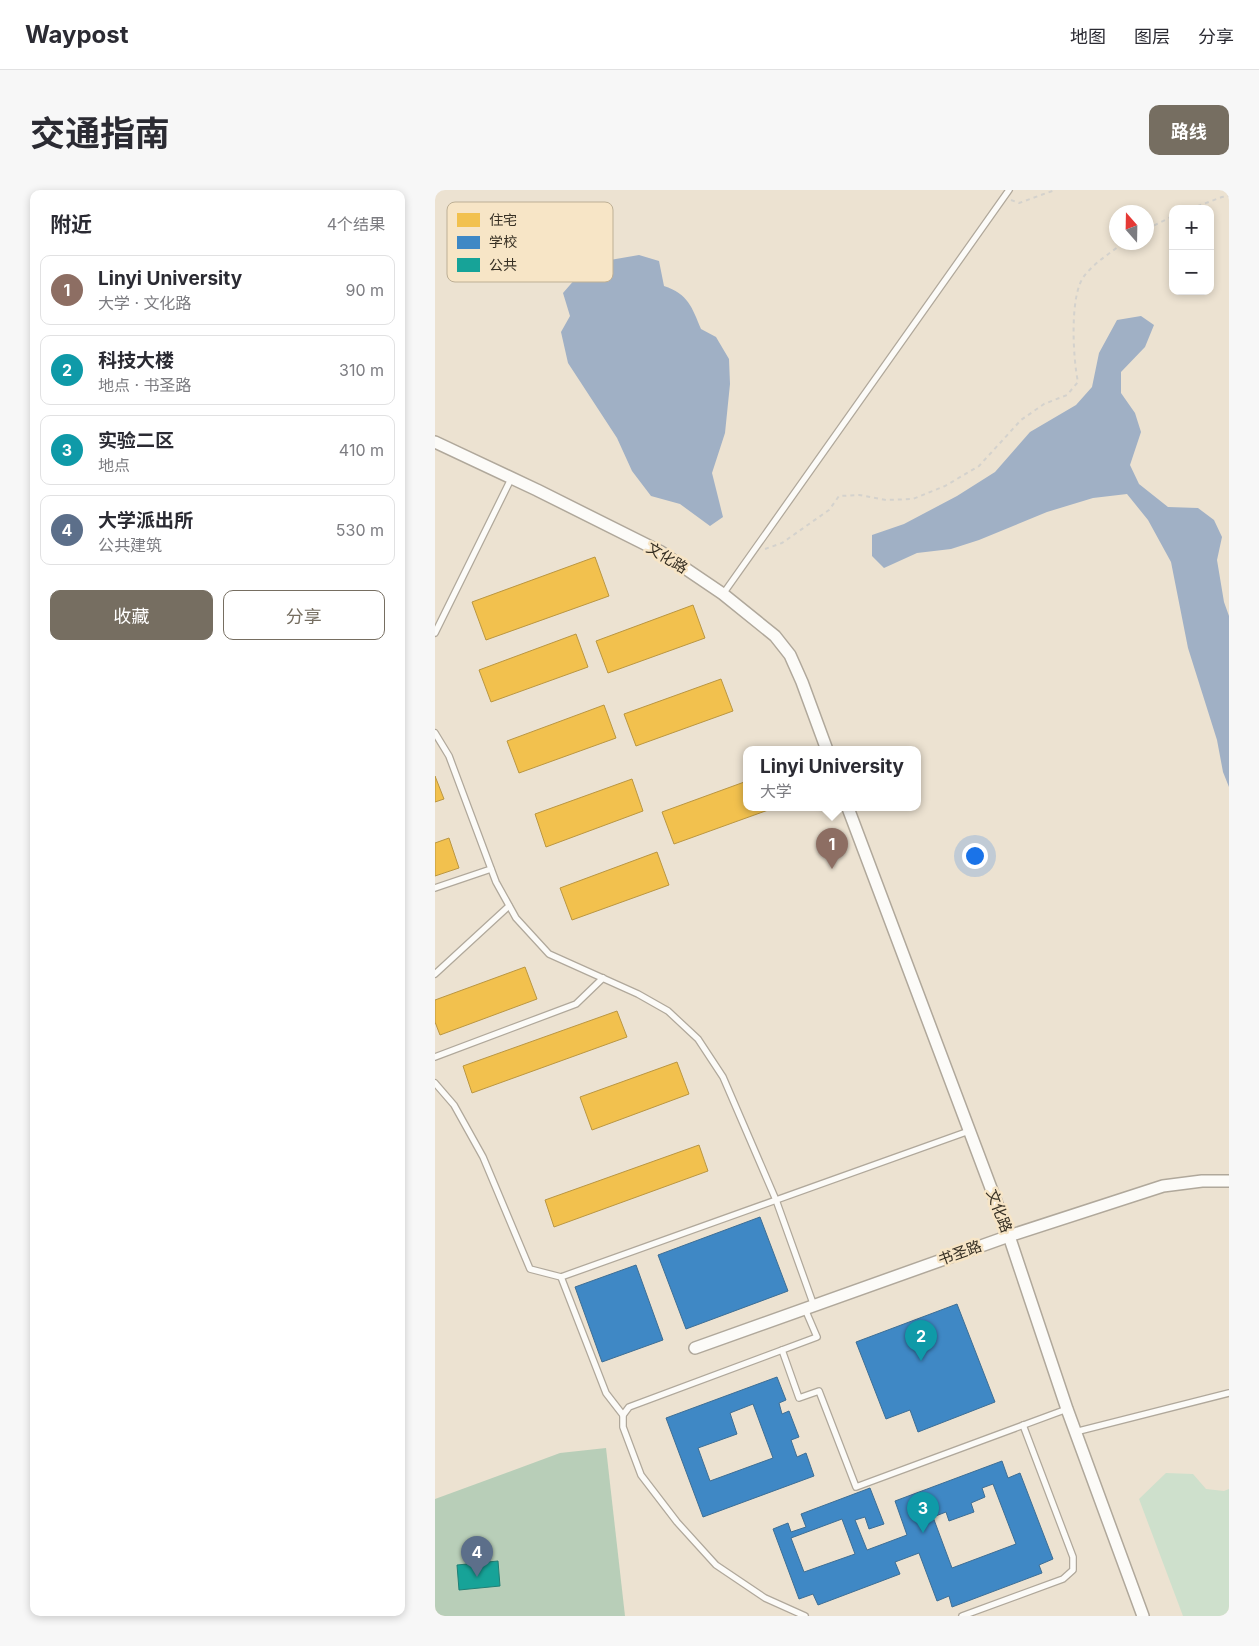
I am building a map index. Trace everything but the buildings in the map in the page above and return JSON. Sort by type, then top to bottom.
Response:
[{"type":"street","name":"文化路","points":[[435,442],[661,552],[723,594],[775,636],[790,655],[826,746]]},
{"type":"street","name":"文化路","points":[[849,811],[1009,1236],[1075,1432],[1143,1616]]},
{"type":"street","name":"书圣路","points":[[695,1348],[1009,1236],[1163,1186],[1202,1181],[1229,1181]]},
{"type":"lane","points":[[723,594],[1009,190]]},
{"type":"lane","points":[[435,632],[511,479]]},
{"type":"lane","points":[[435,733],[449,756],[496,882],[516,918],[549,954],[637,994],[667,1010],[699,1039],[723,1077],[776,1200],[817,1337],[629,1407],[623,1415],[623,1427],[641,1475],[677,1522],[716,1565],[765,1598],[805,1616]]},
{"type":"lane","points":[[435,888],[491,869]]},
{"type":"lane","points":[[435,974],[509,906]]},
{"type":"lane","points":[[435,1057],[577,1004],[603,978]]},
{"type":"lane","points":[[435,1083],[454,1105],[483,1157],[530,1269],[561,1277],[969,1131]]},
{"type":"lane","points":[[561,1277],[606,1393],[623,1415]]},
{"type":"lane","points":[[782,1350],[799,1398],[819,1391],[856,1486],[1067,1409]]},
{"type":"lane","points":[[1075,1432],[1229,1393]]},
{"type":"lane","points":[[962,1616],[1063,1579],[1073,1570],[1073,1557],[1023,1425]]},
{"type":"path","points":[[1004,197],[1019,202],[1055,190]]},
{"type":"path","points":[[1201,205],[1229,196]]},
{"type":"path","points":[[1154,226],[1169,218]]},
{"type":"path","points":[[751,554],[782,543],[829,510],[839,496],[859,495],[886,500],[913,499],[945,486],[979,466],[1021,420],[1045,404],[1067,395],[1078,382],[1075,365],[1074,329],[1076,298],[1083,276],[1114,250]]},
{"type":"green space","points":[[606,1448],[625,1616],[435,1616],[435,1499],[560,1453]]},
{"type":"green space","points":[[1166,1473],[1193,1474],[1206,1489],[1224,1491],[1229,1489],[1229,1616],[1183,1616],[1139,1499]]},
{"type":"water","points":[[639,255],[659,261],[664,286],[684,297],[692,308],[701,329],[716,337],[729,359],[730,384],[725,433],[712,473],[723,517],[710,526],[680,504],[651,496],[632,471],[617,438],[568,363],[561,332],[570,316],[563,293],[573,282],[613,282],[613,259]]},
{"type":"water","points":[[1141,316],[1154,325],[1145,347],[1121,372],[1121,393],[1135,413],[1141,432],[1130,465],[1139,484],[1168,507],[1198,508],[1214,520],[1222,537],[1217,560],[1224,602],[1229,616],[1229,787],[1223,772],[1217,740],[1188,648],[1171,562],[1148,520],[1127,494],[1093,498],[1047,512],[979,540],[951,549],[917,553],[884,568],[872,556],[872,535],[904,524],[957,496],[995,472],[1030,432],[1076,405],[1092,387],[1099,353],[1117,320]]},
{"type":"place","name":"Linyi University","points":[[832,869]]},
{"type":"place","name":"科技大楼","points":[[921,1361]]},
{"type":"place","name":"实验二区","points":[[923,1533]]},
{"type":"place","name":"大学派出所","points":[[477,1577]]}]
